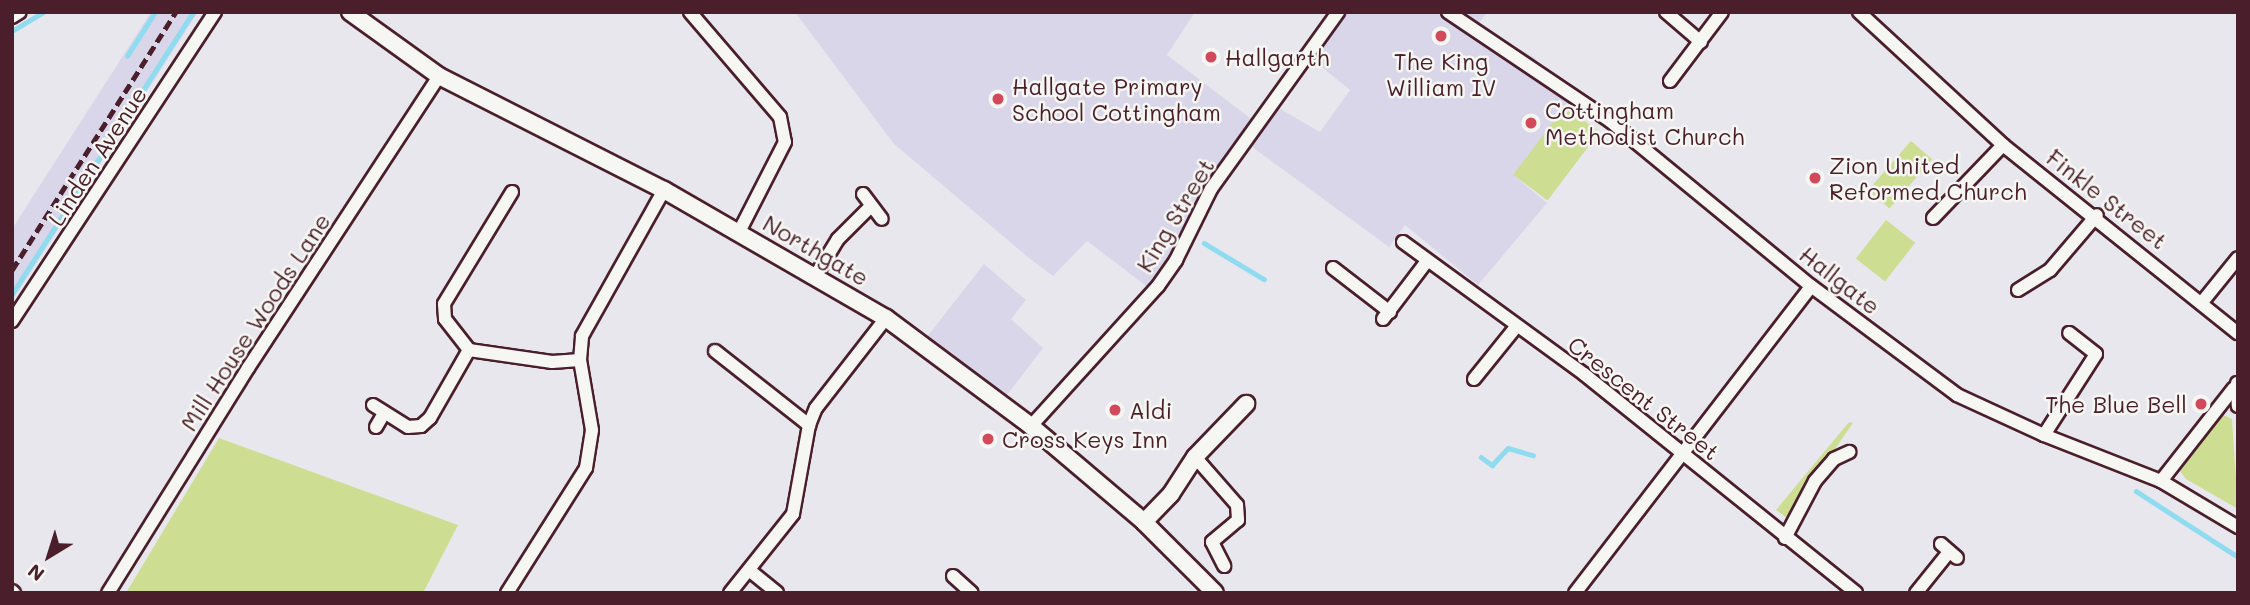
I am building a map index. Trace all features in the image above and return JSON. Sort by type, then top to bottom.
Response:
[{"type":"street","points":[[12,17],[20,12]]},
{"type":"street","name":"Linden Avenue","points":[[12,321],[215,12]]},
{"type":"street","name":"Northgate","points":[[350,12],[439,76],[664,190],[816,275],[886,318],[1031,426],[1144,522],[1214,593]]},
{"type":"street","points":[[690,12],[780,117],[785,142],[739,232]]},
{"type":"street","name":"King Street","points":[[1031,426],[1158,286],[1176,260],[1211,189],[1338,12]]},
{"type":"street","name":"Hallgate","points":[[1448,12],[1610,121],[1811,286],[1957,395],[2044,436],[2161,481],[2238,527]]},
{"type":"street","points":[[1666,12],[1701,43]]},
{"type":"street","points":[[1670,81],[1722,12]]},
{"type":"street","name":"Finkle Street","points":[[1858,12],[2003,145],[2097,215],[2238,333]]},
{"type":"street","name":"Mill House Woods Lane","points":[[108,593],[248,368],[439,76]]},
{"type":"street","points":[[1933,218],[2003,145]]},
{"type":"street","points":[[507,593],[586,468],[592,430],[580,360],[582,336],[592,313],[664,190]]},
{"type":"street","points":[[512,192],[499,202],[444,304],[444,319],[469,350],[552,362],[580,360]]},
{"type":"street","points":[[863,194],[870,207],[882,219]]},
{"type":"street","points":[[816,275],[838,239],[870,207]]},
{"type":"street","points":[[2018,290],[2050,270],[2097,215]]},
{"type":"street","name":"Crescent Street","points":[[1403,243],[1584,374],[1856,593]]},
{"type":"street","points":[[2203,301],[2238,258]]},
{"type":"street","points":[[1333,268],[1386,315],[1427,261]]},
{"type":"street","points":[[1575,593],[1811,286]]},
{"type":"street","points":[[730,593],[793,514],[809,425],[816,408],[886,318]]},
{"type":"street","points":[[1474,379],[1516,327]]},
{"type":"street","points":[[2044,436],[2096,354],[2069,333]]},
{"type":"street","points":[[376,427],[379,409],[408,427],[421,426],[430,418],[469,350]]},
{"type":"street","points":[[715,351],[809,425]]},
{"type":"street","points":[[2236,385],[2238,406]]},
{"type":"street","points":[[2161,481],[2236,385]]},
{"type":"street","points":[[1144,522],[1171,495],[1195,457],[1246,404]]},
{"type":"street","points":[[1785,538],[1815,481],[1834,458],[1849,452]]},
{"type":"street","points":[[1195,457],[1237,505],[1238,520],[1212,542],[1224,566]]},
{"type":"street","points":[[1916,593],[1949,551]]},
{"type":"street","points":[[749,570],[777,593]]},
{"type":"street","points":[[953,576],[964,591]]},
{"type":"shaded area","points":[[151,12],[198,12],[12,301],[12,229]]},
{"type":"shaded area","points":[[795,12],[1195,12],[1167,55],[1262,127],[1277,107],[1320,132],[1350,90],[1312,59],[1343,12],[1487,12],[1477,26],[1532,56],[1574,94],[1516,177],[1547,203],[1478,285],[1405,225],[1389,247],[1248,144],[1149,288],[1087,241],[1053,276],[1029,258],[894,144]]},
{"type":"shaded area","points":[[984,264],[1026,300],[1011,319],[1043,348],[997,408],[919,347]]},
{"type":"green space","points":[[1565,106],[1599,132],[1548,201],[1513,175]]},
{"type":"green space","points":[[1911,141],[1932,159],[1889,208],[1868,190]]},
{"type":"green space","points":[[1886,220],[1915,243],[1885,281],[1856,259]]},
{"type":"green space","points":[[2221,414],[2232,419],[2238,509],[2186,479],[2180,471]]},
{"type":"green space","points":[[1849,422],[1853,423],[1787,518],[1776,510]]},
{"type":"green space","points":[[219,438],[458,525],[423,593],[126,593]]},
{"type":"waterway","points":[[12,31],[44,12]]},
{"type":"waterway","points":[[127,56],[155,12]]},
{"type":"waterway","points":[[12,294],[193,12]]},
{"type":"waterway","points":[[1204,243],[1264,279]]},
{"type":"waterway","points":[[1481,457],[1492,465],[1508,448],[1533,455]]},
{"type":"waterway","points":[[2136,491],[2238,557]]},
{"type":"railway","points":[[12,270],[176,12]]},
{"type":"place","name":"The King William IV","points":[[1441,36]]},
{"type":"place","name":"Hallgarth","points":[[1211,57]]},
{"type":"place","name":"Hallgate Primary School Cottingham","points":[[998,99]]},
{"type":"place","name":"Cottingham Methodist Church","points":[[1531,123]]},
{"type":"place","name":"Zion United Reformed Church","points":[[1815,178]]},
{"type":"place","name":"The Blue Bell","points":[[2201,404]]},
{"type":"place","name":"Aldi","points":[[1115,410]]},
{"type":"place","name":"Cross Keys Inn","points":[[988,439]]}]
